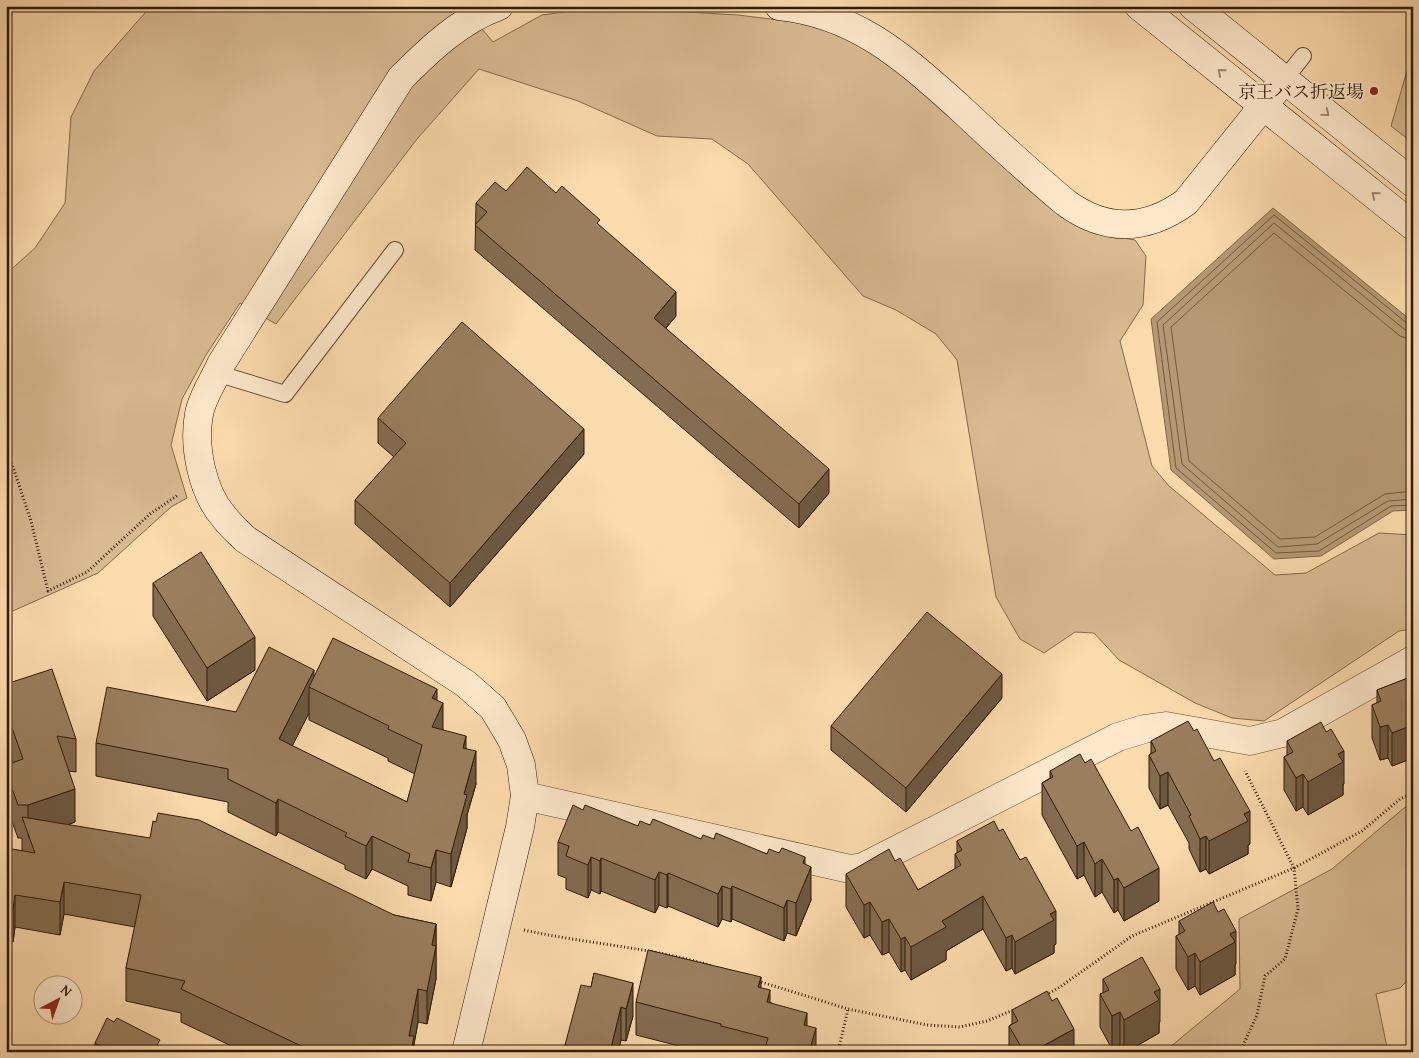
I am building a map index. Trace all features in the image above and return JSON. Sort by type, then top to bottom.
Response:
[{"type":"street","points":[[466,1052],[520,827],[525,796],[521,765],[512,740],[493,708],[466,684],[264,554],[246,539],[223,516],[207,486],[197,448],[197,430],[200,412],[216,374],[402,78],[427,52],[458,27],[499,6]]},
{"type":"street","points":[[779,6],[836,19],[872,36],[906,60],[1066,203],[1080,214],[1109,223],[1123,225],[1147,222],[1174,211],[1186,202],[1284,80]]},
{"type":"street","points":[[1139,6],[1413,226]]},
{"type":"street","points":[[1193,6],[1413,182]]},
{"type":"street","points":[[525,796],[850,869],[863,867],[1118,737],[1144,729],[1166,726],[1250,741],[1284,733],[1413,660]]},
{"type":"lane","points":[[1284,80],[1303,56]]},
{"type":"lane","points":[[216,374],[285,394],[395,250]]},
{"type":"path","points":[[6,446],[31,521],[48,591],[87,572],[150,514],[174,496],[207,486]]},
{"type":"path","points":[[1229,738],[1294,868],[1298,909],[1285,959],[1265,976],[1258,1015],[1240,1052]]},
{"type":"path","points":[[1042,997],[1060,987],[1132,936],[1294,868],[1362,832],[1400,799],[1413,793]]},
{"type":"path","points":[[497,924],[568,940],[684,957],[716,967]]},
{"type":"path","points":[[751,978],[848,1009],[927,1025],[960,1027],[987,1021],[1025,1006]]},
{"type":"path","points":[[838,1052],[848,1009]]},
{"type":"shaded area","points":[[151,6],[465,6],[465,9],[493,42],[542,15],[602,7],[738,15],[819,25],[871,47],[1036,195],[1095,233],[1135,240],[1146,256],[1143,305],[1120,341],[1152,466],[1169,486],[1275,575],[1306,573],[1379,533],[1413,535],[1413,629],[1399,631],[1264,721],[1232,718],[1195,703],[1119,660],[1094,633],[1075,632],[1044,653],[1020,639],[996,597],[957,360],[936,334],[896,310],[863,296],[748,164],[712,139],[657,136],[578,101],[479,69],[417,139],[276,324],[240,303],[206,355],[182,399],[171,445],[187,498],[171,507],[98,573],[6,614],[6,274],[35,248],[65,203],[71,117],[94,71]]},
{"type":"shaded area","points":[[1413,50],[1413,143],[1391,126]]},
{"type":"shaded area","points":[[1413,804],[1413,975],[1400,988],[1376,994],[1388,1052],[1164,1052],[1240,989],[1239,919],[1332,869],[1404,808]]},
{"type":"water","points":[[1273,208],[1413,322],[1413,510],[1393,511],[1321,556],[1274,559],[1171,470],[1151,319]]},
{"type":"building","points":[[527,167],[556,193],[562,186],[600,220],[597,223],[676,292],[654,318],[829,469],[799,504],[475,225],[487,212],[476,203],[495,182],[506,191]]},
{"type":"building","points":[[462,322],[584,429],[450,583],[355,500],[406,443],[378,418]]},
{"type":"building","points":[[201,552],[255,637],[207,668],[153,583]]},
{"type":"building","points":[[927,612],[1002,674],[906,788],[831,726]]},
{"type":"building","points":[[333,638],[437,689],[432,698],[443,703],[432,727],[466,736],[463,748],[476,751],[464,794],[467,795],[451,854],[436,850],[431,868],[408,862],[410,854],[372,836],[366,846],[345,836],[347,833],[278,799],[276,803],[228,779],[228,769],[96,743],[107,687],[236,712],[269,647],[314,670],[279,739],[407,802],[422,745],[388,729],[389,726],[309,687]]},
{"type":"building","points":[[52,669],[76,739],[57,736],[75,789],[28,805],[18,805],[6,772],[6,765],[23,759],[6,711],[6,684]]},
{"type":"building","points":[[1413,676],[1413,725],[1392,733],[1388,725],[1380,727],[1372,705],[1381,701],[1377,690]]},
{"type":"building","points":[[1188,721],[1194,731],[1197,729],[1214,761],[1220,758],[1250,811],[1244,814],[1248,821],[1209,841],[1206,836],[1200,839],[1189,816],[1191,815],[1168,772],[1160,776],[1149,755],[1156,751],[1151,741]]},
{"type":"building","points":[[1321,722],[1326,732],[1331,729],[1344,751],[1338,754],[1343,762],[1308,782],[1303,774],[1296,778],[1284,757],[1293,752],[1287,741]]},
{"type":"building","points":[[1080,754],[1085,763],[1091,759],[1131,831],[1138,827],[1159,868],[1124,888],[1118,878],[1114,880],[1102,859],[1095,864],[1084,842],[1077,846],[1042,783],[1053,777],[1050,771]]},
{"type":"building","points":[[573,805],[583,810],[585,805],[638,826],[640,821],[650,825],[653,819],[701,839],[703,835],[714,839],[716,833],[767,854],[769,849],[779,853],[782,848],[805,857],[803,863],[811,867],[796,903],[787,900],[784,908],[732,886],[731,889],[722,886],[718,894],[668,873],[667,875],[659,872],[655,880],[601,858],[600,861],[591,857],[588,865],[566,856],[569,846],[558,842]]},
{"type":"building","points":[[158,813],[199,820],[394,915],[436,924],[432,945],[436,946],[427,991],[418,989],[409,1036],[414,1036],[411,1052],[314,1052],[181,989],[185,981],[126,968],[141,895],[64,882],[60,902],[15,895],[13,909],[6,908],[6,848],[35,853],[22,817],[150,838],[153,821],[156,822]]},
{"type":"building","points":[[994,821],[999,831],[1003,829],[1020,860],[1026,857],[1056,911],[1050,914],[1054,920],[1015,942],[1012,935],[1006,938],[983,896],[942,921],[946,927],[911,947],[905,937],[901,939],[889,919],[882,922],[870,902],[864,905],[846,874],[889,849],[895,861],[900,858],[918,890],[961,865],[955,854],[962,850],[957,841]]},
{"type":"building","points":[[1213,902],[1218,912],[1224,909],[1236,931],[1230,934],[1235,942],[1200,962],[1195,953],[1188,957],[1176,936],[1185,931],[1179,921]]},
{"type":"building","points":[[648,950],[761,977],[758,987],[770,990],[767,1002],[807,1013],[804,1025],[816,1028],[809,1052],[764,1052],[768,1038],[636,1002]]},
{"type":"building","points":[[1142,957],[1160,989],[1154,992],[1159,1000],[1124,1020],[1120,1012],[1112,1016],[1100,994],[1109,990],[1103,979]]},
{"type":"building","points":[[594,973],[633,983],[626,1009],[621,1007],[610,1052],[567,1052],[568,1046],[565,1045],[581,985],[591,987]]},
{"type":"building","points":[[1047,991],[1052,1001],[1057,998],[1074,1029],[1032,1052],[1024,1052],[1009,1026],[1018,1021],[1012,1010]]},
{"type":"building","points":[[107,1018],[114,1022],[117,1018],[160,1040],[157,1045],[163,1048],[161,1052],[112,1052],[95,1043]]},
{"type":"place","name":"京王バス折返場","points":[[1374,91]]}]
